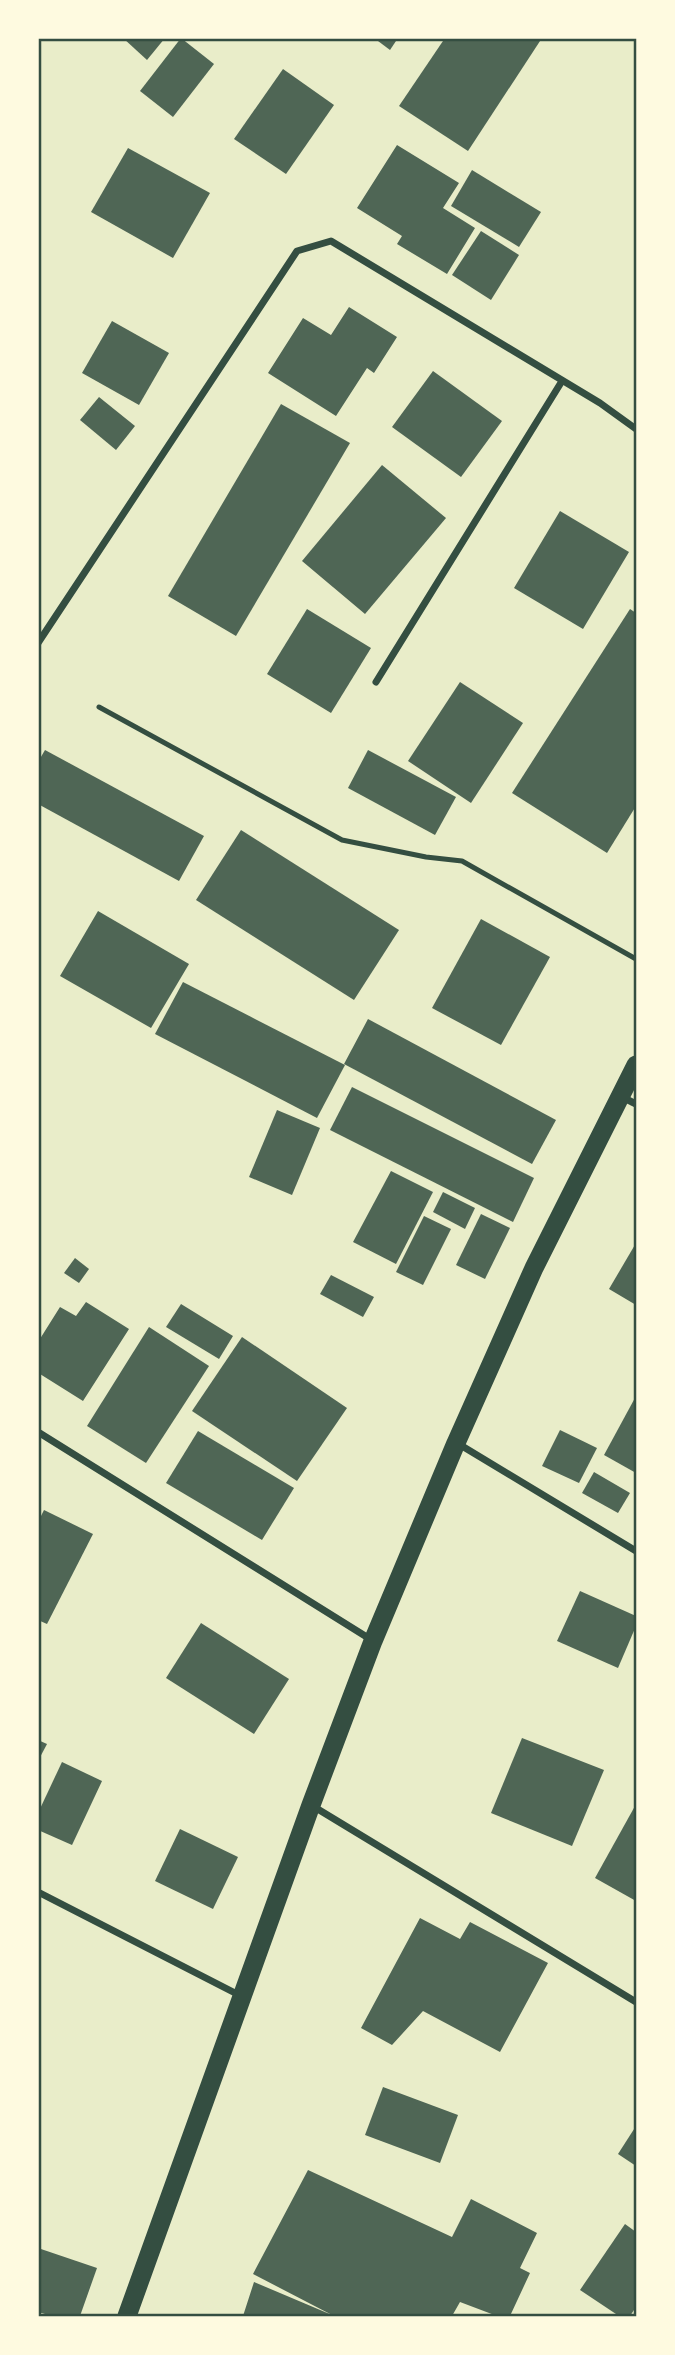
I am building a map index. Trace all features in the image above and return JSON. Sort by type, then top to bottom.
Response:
[{"type":"highway","points":[[127,2316],[310,1805],[373,1641],[456,1443],[534,1268],[629,1100],[636,1065]]},
{"type":"street","points":[[38,643],[297,251],[331,241],[636,429]]},
{"type":"street","points":[[376,682],[562,381]]},
{"type":"street","points":[[38,1432],[373,1641]]},
{"type":"street","points":[[456,1443],[636,1551]]},
{"type":"street","points":[[310,1805],[636,2001]]},
{"type":"street","points":[[38,1892],[243,1997]]},
{"type":"lane","points":[[99,707],[342,840],[426,857],[462,861],[636,959]]},
{"type":"building","points":[[123,38],[165,38],[147,60]]},
{"type":"building","points":[[181,38],[214,64],[173,117],[140,91]]},
{"type":"building","points":[[374,38],[398,38],[390,50]]},
{"type":"building","points":[[445,38],[542,38],[468,151],[399,106]]},
{"type":"building","points":[[283,69],[334,105],[286,174],[234,139]]},
{"type":"building","points":[[397,145],[459,183],[443,208],[475,228],[447,274],[397,244],[402,236],[357,208]]},
{"type":"building","points":[[128,148],[210,193],[173,258],[91,212]]},
{"type":"building","points":[[472,170],[541,212],[519,247],[451,206]]},
{"type":"building","points":[[481,231],[519,255],[491,300],[452,275]]},
{"type":"building","points":[[349,307],[397,337],[374,373],[367,368],[336,416],[268,373],[303,318],[331,335]]},
{"type":"building","points":[[112,321],[169,353],[139,405],[82,373]]},
{"type":"building","points":[[433,371],[502,421],[461,477],[392,427]]},
{"type":"building","points":[[99,397],[135,426],[116,450],[80,420]]},
{"type":"building","points":[[281,404],[350,443],[236,636],[168,596]]},
{"type":"building","points":[[382,465],[446,518],[365,614],[302,561]]},
{"type":"building","points":[[560,511],[629,552],[583,629],[514,588]]},
{"type":"building","points":[[307,609],[371,648],[331,713],[267,674]]},
{"type":"building","points":[[630,609],[636,613],[636,806],[607,853],[512,793]]},
{"type":"building","points":[[460,682],[523,723],[471,803],[408,761]]},
{"type":"building","points":[[45,750],[204,836],[179,881],[38,804],[38,762]]},
{"type":"building","points":[[368,750],[456,797],[435,835],[348,788]]},
{"type":"building","points":[[241,830],[399,930],[354,1000],[196,900]]},
{"type":"building","points":[[98,911],[189,964],[151,1028],[60,976]]},
{"type":"building","points":[[481,919],[550,957],[501,1045],[432,1008]]},
{"type":"building","points":[[183,982],[345,1065],[317,1118],[155,1034]]},
{"type":"building","points":[[368,1019],[556,1120],[532,1164],[344,1064]]},
{"type":"building","points":[[352,1087],[534,1178],[513,1222],[330,1130]]},
{"type":"building","points":[[277,1110],[320,1128],[292,1195],[249,1177]]},
{"type":"building","points":[[391,1171],[433,1192],[396,1264],[353,1242]]},
{"type":"building","points":[[443,1192],[475,1208],[465,1229],[433,1212]]},
{"type":"building","points":[[481,1214],[510,1228],[485,1279],[456,1265]]},
{"type":"building","points":[[424,1216],[451,1229],[423,1285],[396,1272]]},
{"type":"building","points":[[636,1243],[636,1305],[609,1289]]},
{"type":"building","points":[[75,1258],[89,1269],[79,1283],[64,1273]]},
{"type":"building","points":[[331,1275],[374,1297],[363,1317],[320,1294]]},
{"type":"building","points":[[86,1302],[129,1329],[83,1401],[40,1374],[38,1342],[60,1307],[76,1316]]},
{"type":"building","points":[[181,1304],[233,1336],[219,1359],[166,1327]]},
{"type":"building","points":[[149,1327],[209,1366],[146,1463],[87,1426]]},
{"type":"building","points":[[242,1337],[347,1408],[297,1481],[192,1411]]},
{"type":"building","points":[[636,1396],[636,1473],[604,1455]]},
{"type":"building","points":[[560,1430],[597,1448],[579,1483],[542,1466]]},
{"type":"building","points":[[198,1431],[294,1488],[262,1540],[166,1483]]},
{"type":"building","points":[[594,1472],[630,1493],[618,1513],[582,1493]]},
{"type":"building","points":[[44,1510],[93,1534],[47,1624],[38,1620],[38,1522]]},
{"type":"building","points":[[580,1591],[636,1616],[636,1626],[618,1668],[557,1641]]},
{"type":"building","points":[[201,1623],[289,1679],[254,1734],[166,1678]]},
{"type":"building","points":[[522,1738],[604,1770],[572,1846],[491,1813]]},
{"type":"building","points":[[38,1740],[47,1744],[38,1761]]},
{"type":"building","points":[[62,1762],[102,1781],[72,1845],[38,1830],[38,1813]]},
{"type":"building","points":[[636,1807],[636,1901],[595,1878]]},
{"type":"building","points":[[180,1829],[238,1857],[213,1909],[155,1881]]},
{"type":"building","points":[[420,1918],[460,1939],[470,1922],[548,1963],[500,2052],[423,2011],[392,2045],[361,2028]]},
{"type":"building","points":[[383,2087],[458,2115],[440,2163],[365,2135]]},
{"type":"building","points":[[636,2126],[636,2166],[618,2154]]},
{"type":"building","points":[[308,2170],[452,2237],[471,2199],[537,2233],[520,2268],[530,2273],[510,2316],[497,2316],[460,2302],[452,2316],[243,2316],[254,2282],[332,2315],[253,2274]]},
{"type":"building","points":[[625,2224],[636,2232],[636,2307],[630,2316],[619,2316],[580,2290]]},
{"type":"building","points":[[38,2248],[97,2268],[80,2316],[52,2316],[38,2312]]}]
